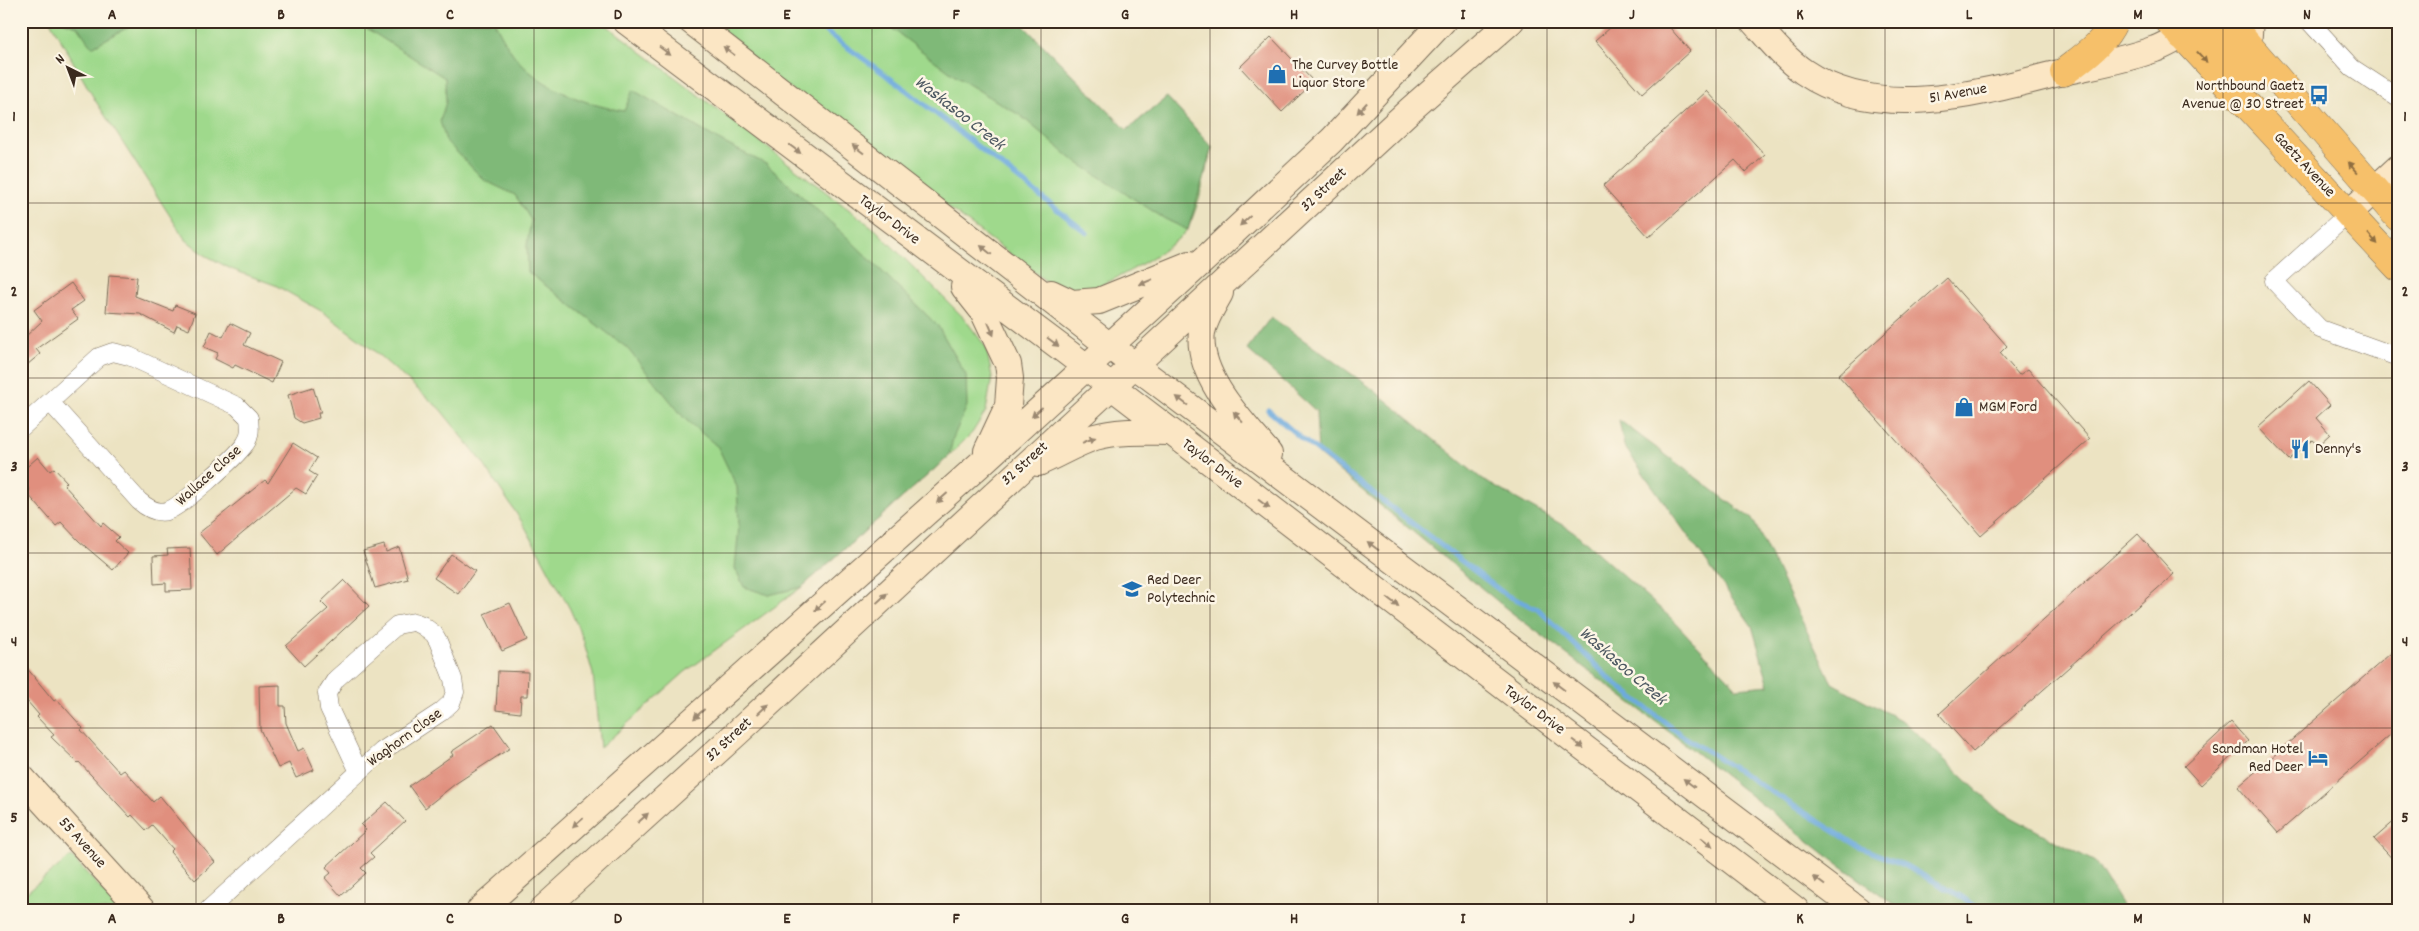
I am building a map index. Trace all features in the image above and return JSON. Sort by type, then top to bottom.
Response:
[{"type":"main road","name":"Taylor Drive","points":[[626,21],[1111,386],[1796,910]]},
{"type":"main road","name":"Taylor Drive","points":[[691,21],[1134,365],[1858,910]]},
{"type":"main road","name":"32 Street","points":[[480,910],[978,466],[1207,257],[1332,140],[1443,21]]},
{"type":"main road","points":[[1410,110],[1491,21]]},
{"type":"main road","name":"32 Street","points":[[542,910],[737,733],[1013,475],[1410,110],[1511,21]]},
{"type":"main road","name":"51 Avenue","points":[[1753,21],[1784,56],[1806,73],[1836,88],[1882,100],[1915,102],[1957,96],[2155,49],[2175,28]]},
{"type":"main road","points":[[2064,72],[2098,46],[2114,21]]},
{"type":"main road","points":[[2227,21],[2249,34],[2287,92],[2398,217]]},
{"type":"main road","points":[[2175,28],[2200,32],[2245,65],[2287,92]]},
{"type":"main road","name":"Gaetz Avenue","points":[[2175,28],[2398,267]]},
{"type":"main road","points":[[2349,213],[2398,168]]},
{"type":"main road","points":[[1024,280],[1072,303],[1085,304],[1099,301],[1207,257]]},
{"type":"main road","points":[[943,261],[983,311],[1008,364],[1010,393],[1008,406],[992,442],[978,466]]},
{"type":"main road","points":[[1228,278],[1208,314],[1202,332],[1203,358],[1228,406],[1304,494]]},
{"type":"main road","points":[[1013,475],[1094,438],[1131,431],[1170,432]]},
{"type":"main road","name":"55 Avenue","points":[[21,777],[142,910]]},
{"type":"street","points":[[2309,21],[2352,68],[2398,98]]},
{"type":"street","points":[[2349,213],[2274,281],[2320,330],[2398,357]]},
{"type":"street","name":"Wallace Close","points":[[21,428],[99,357],[106,353],[122,353],[237,406],[249,418],[249,436],[240,450],[182,503],[166,511],[158,512],[139,501],[50,402]]},
{"type":"street","name":"Waghorn Close","points":[[208,910],[387,747],[441,712],[454,698],[456,687],[438,641],[434,634],[422,625],[414,622],[397,625],[336,679],[328,693],[329,708],[359,772]]},
{"type":"green space","points":[[50,21],[601,21],[876,230],[964,318],[986,347],[992,377],[986,411],[972,433],[949,456],[802,587],[685,672],[600,748],[593,674],[583,639],[570,609],[524,525],[481,460],[440,409],[373,350],[323,312],[275,285],[231,269],[205,255],[185,239],[95,100]]},
{"type":"green space","points":[[62,21],[139,21],[92,47],[77,26]]},
{"type":"green space","points":[[355,21],[494,21],[509,48],[523,66],[550,86],[587,102],[624,111],[633,90],[724,143],[766,164],[848,238],[938,326],[966,375],[967,406],[953,438],[949,456],[802,587],[769,595],[744,587],[735,568],[739,526],[737,487],[718,447],[685,419],[627,348],[528,272],[527,245],[531,220],[515,195],[484,180],[446,141],[440,121],[446,102],[445,78]]},
{"type":"green space","points":[[700,21],[1019,21],[1127,130],[1167,97],[1212,147],[1192,219],[1188,228],[1173,243],[1146,262],[1104,284],[1084,289],[1050,284]]},
{"type":"green space","points":[[882,21],[1019,21],[1127,130],[1167,97],[1212,147],[1188,230],[1165,219],[1072,159],[1021,116],[955,76]]},
{"type":"green space","points":[[1271,317],[1370,387],[1483,480],[1573,531],[1672,619],[1737,688],[1769,685],[1752,626],[1624,446],[1619,420],[1753,520],[1832,683],[1904,722],[1998,810],[2095,862],[2125,910],[1902,910],[1826,855],[1689,747],[1507,609],[1318,454],[1316,411],[1247,349]]},
{"type":"green space","points":[[71,856],[120,910],[21,910],[21,897]]},
{"type":"building","points":[[1618,21],[1664,21],[1690,51],[1642,94],[1595,41]]},
{"type":"building","name":"The Curvey Bottle Liquor Store","points":[[1271,37],[1314,82],[1282,112],[1240,67]]},
{"type":"building","points":[[1707,91],[1765,155],[1746,172],[1735,160],[1649,237],[1603,186]]},
{"type":"building","points":[[109,275],[137,277],[135,296],[173,311],[175,305],[195,313],[189,330],[177,325],[174,332],[140,314],[106,312]]},
{"type":"building","name":"MGM Ford","points":[[1947,278],[2007,346],[2000,353],[2019,375],[2028,369],[2090,439],[1981,536],[1838,375]]},
{"type":"building","points":[[71,283],[84,301],[71,310],[78,319],[36,349],[40,354],[21,370],[21,333],[25,337],[42,321],[34,310]]},
{"type":"building","points":[[230,323],[250,333],[244,345],[281,362],[272,383],[235,365],[233,368],[215,359],[218,353],[204,347],[211,331],[223,337]]},
{"type":"building","points":[[2309,381],[2330,405],[2316,418],[2330,434],[2318,445],[2312,440],[2289,460],[2258,427]]},
{"type":"building","points":[[313,387],[321,413],[318,413],[319,418],[302,423],[294,418],[288,395]]},
{"type":"building","points":[[293,443],[317,458],[309,471],[317,476],[306,494],[296,488],[217,555],[199,533],[265,480],[268,483]]},
{"type":"building","points":[[38,457],[50,471],[54,468],[67,482],[64,485],[101,526],[103,523],[119,537],[115,541],[128,553],[113,570],[79,541],[61,522],[56,526],[27,493],[30,490],[21,480],[21,472]]},
{"type":"building","points":[[2138,534],[2174,574],[1973,752],[1939,714]]},
{"type":"building","points":[[384,545],[386,552],[399,547],[408,579],[375,588],[363,551]]},
{"type":"building","points":[[190,548],[192,590],[166,591],[166,583],[154,584],[153,556],[168,555],[167,549]]},
{"type":"building","points":[[451,554],[475,571],[458,594],[434,578]]},
{"type":"building","points":[[344,580],[369,606],[304,666],[286,646],[328,609],[321,602]]},
{"type":"building","points":[[510,603],[527,640],[502,651],[484,614]]},
{"type":"building","name":"Sandman Hotel Red Deer","points":[[2398,647],[2398,728],[2278,833],[2238,787]]},
{"type":"building","points":[[21,661],[54,701],[57,699],[83,728],[81,730],[120,773],[124,770],[153,802],[160,796],[215,862],[195,880],[170,852],[173,849],[152,825],[146,830],[132,815],[130,817],[79,762],[51,737],[54,735],[37,717],[39,715],[21,694]]},
{"type":"building","points":[[498,671],[528,672],[527,696],[521,696],[520,713],[496,710]]},
{"type":"building","points":[[280,685],[280,706],[285,706],[286,723],[298,751],[304,748],[314,770],[296,778],[289,763],[278,768],[260,729],[259,686]]},
{"type":"building","points":[[2231,722],[2248,741],[2201,785],[2184,766]]},
{"type":"building","points":[[493,724],[510,748],[455,784],[425,808],[409,786],[453,755],[451,752]]},
{"type":"building","points":[[387,802],[405,821],[370,853],[374,857],[361,868],[366,873],[341,896],[325,878],[331,873],[326,867],[366,830],[361,825]]},
{"type":"building","points":[[2398,818],[2398,865],[2374,839]]},
{"type":"waterway","name":"Waskasoo Creek","points":[[811,21],[901,86],[1087,233]]},
{"type":"waterway","name":"Waskasoo Creek","points":[[1268,410],[1302,439],[1506,595],[1538,609],[1611,680],[1680,734],[1859,847],[1904,865],[1962,897],[1981,910]]},
{"type":"place","name":"The Curvey Bottle Liquor Store","points":[[1277,74]]},
{"type":"place","name":"Northbound Gaetz Avenue @ 30 Street","points":[[2319,95]]},
{"type":"place","name":"MGM Ford","points":[[1964,407]]},
{"type":"place","name":"Denny's","points":[[2300,449]]},
{"type":"place","name":"Red Deer Polytechnic","points":[[1132,589]]},
{"type":"place","name":"Sandman Hotel Red Deer","points":[[2318,758]]}]
